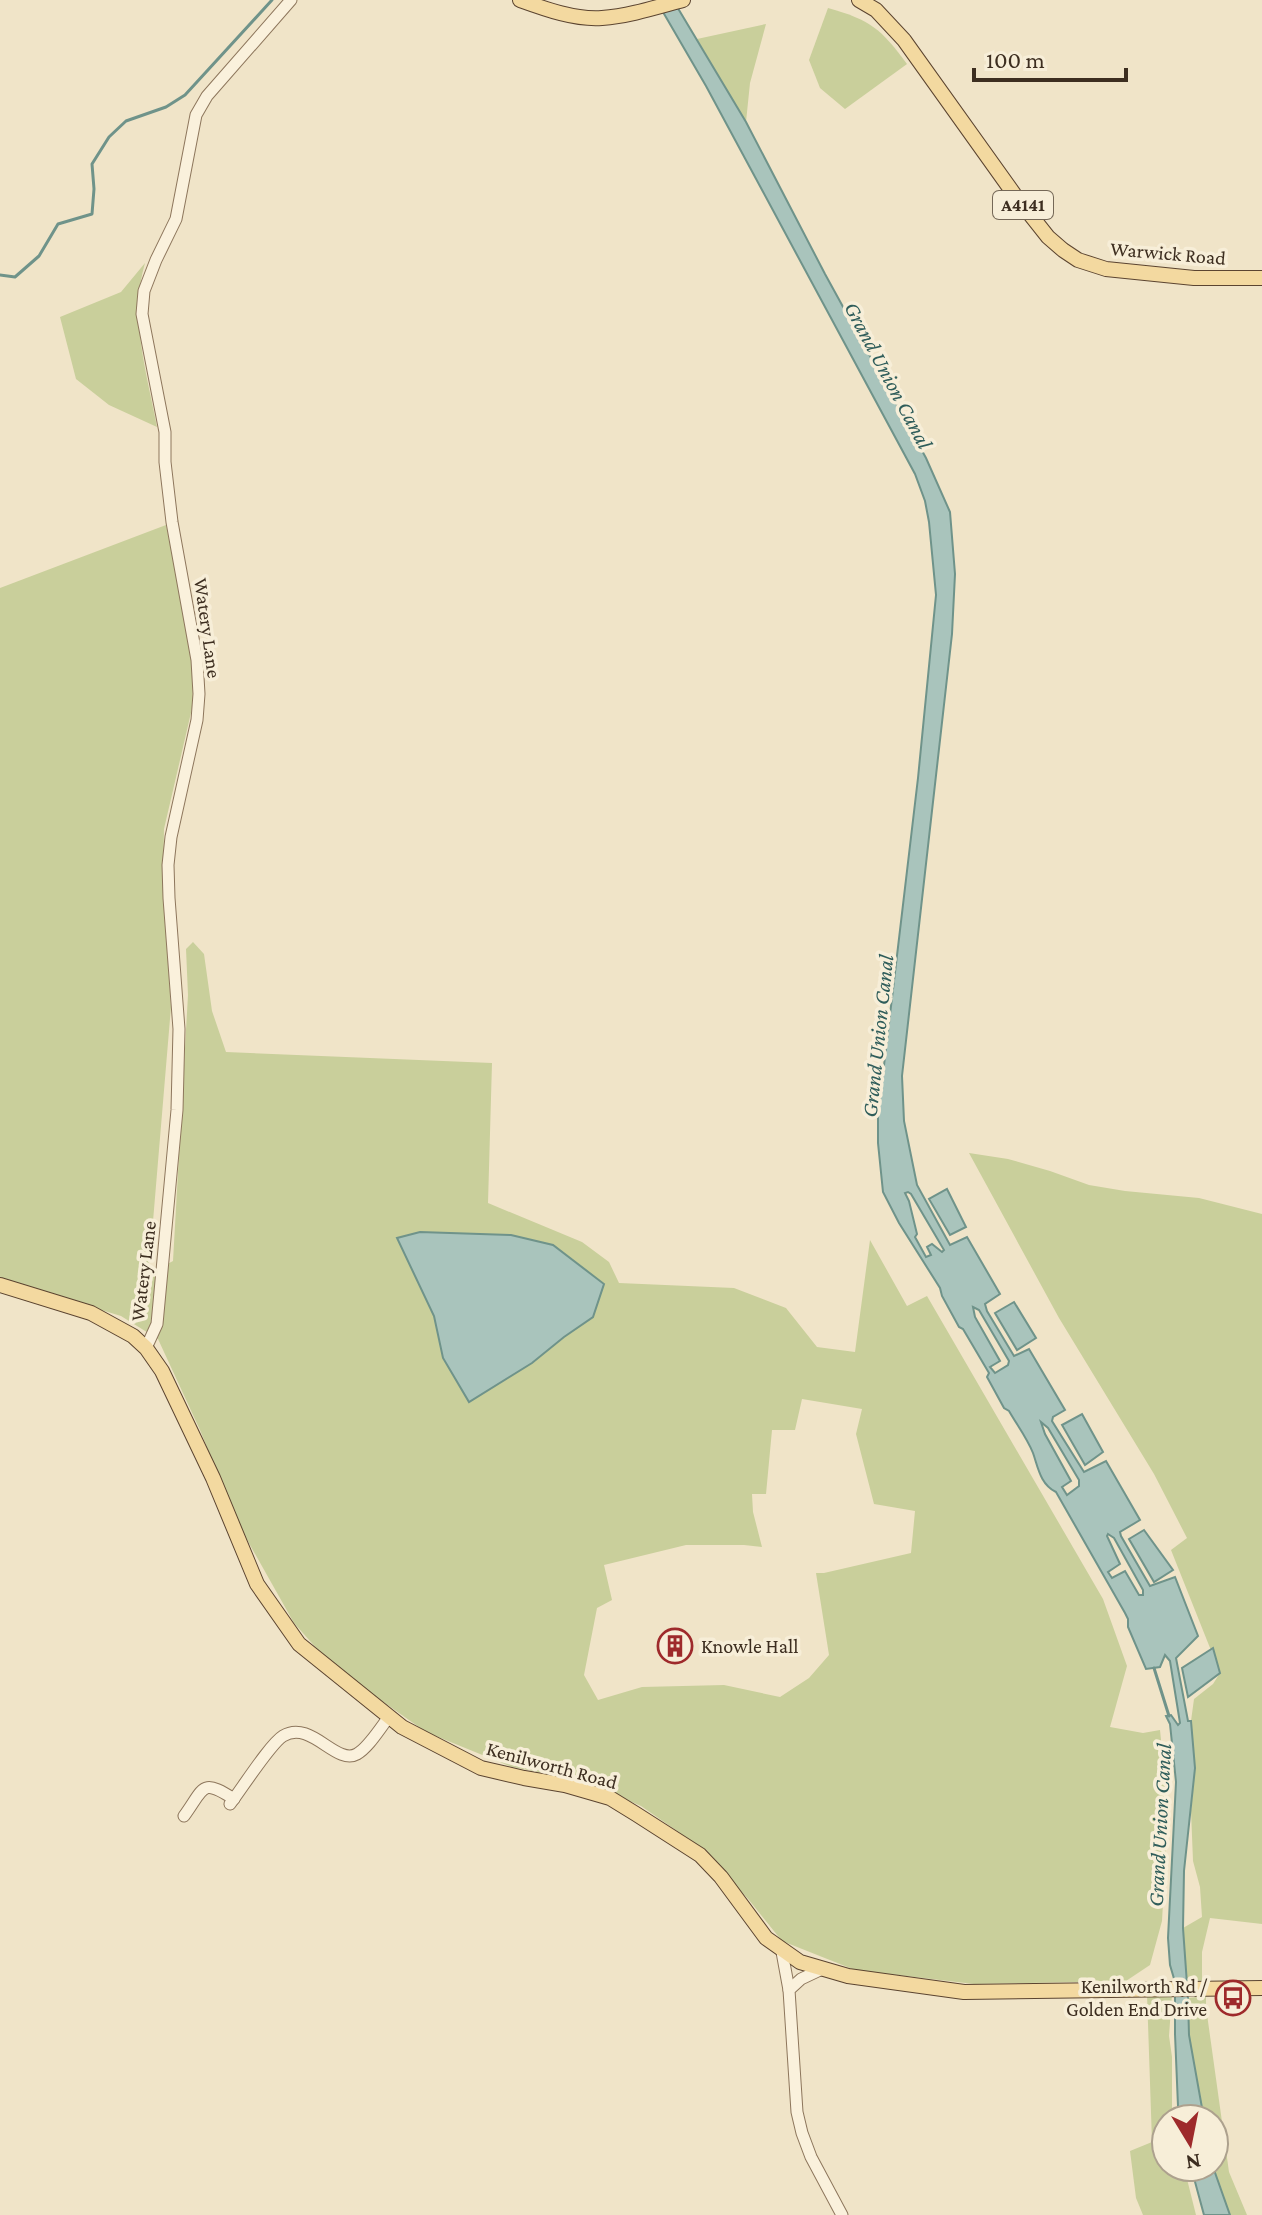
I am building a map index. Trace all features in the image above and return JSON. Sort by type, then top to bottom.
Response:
[{"type":"main road","points":[[520,0],[575,16],[600,18],[644,11],[683,0]]},
{"type":"main road","name":"Warwick Road","points":[[859,0],[876,10],[904,40],[1014,194],[1048,237],[1063,250],[1078,260],[1106,269],[1194,278],[1262,278]]},
{"type":"main road","name":"Kenilworth Road","points":[[0,1285],[91,1313],[133,1336],[146,1348],[162,1371],[207,1465],[257,1584],[299,1644],[402,1727],[481,1768],[565,1785],[610,1798],[700,1855],[721,1877],[766,1938],[782,1952],[820,1970],[889,1983],[964,1992],[1262,1988]]},
{"type":"street","name":"Watery Lane","points":[[146,1348],[157,1324],[177,1110],[179,1029],[168,865],[173,823],[197,720],[199,694],[197,660],[172,522],[165,432],[142,314],[144,291],[176,219],[196,115],[207,96],[291,0]]},
{"type":"street","points":[[184,1816],[208,1786],[213,1786],[232,1802],[283,1736],[299,1732],[308,1734],[344,1756],[352,1757],[360,1752],[389,1717]]},
{"type":"street","points":[[782,1952],[789,1990],[800,2123],[811,2157],[842,2215]]},
{"type":"street","points":[[789,1990],[801,1979],[820,1970]]},
{"type":"green space","points":[[828,8],[874,27],[907,64],[845,109],[820,88],[809,60]]},
{"type":"green space","points":[[766,24],[750,83],[746,122],[697,39]]},
{"type":"green space","points":[[145,263],[139,324],[157,427],[109,405],[76,379],[60,317],[121,292]]},
{"type":"green space","points":[[166,525],[187,623],[193,704],[164,829],[163,884],[171,1007],[150,1257],[145,1276],[173,1261],[188,995],[186,949],[193,942],[204,954],[212,1011],[226,1052],[492,1063],[488,1203],[582,1242],[609,1262],[619,1283],[734,1288],[786,1308],[817,1347],[855,1352],[870,1240],[907,1306],[927,1296],[1103,1599],[1127,1666],[1110,1727],[1143,1733],[1160,1730],[1168,1810],[1162,1921],[1150,1965],[1126,1981],[974,1984],[855,1970],[782,1941],[703,1849],[641,1806],[581,1780],[512,1767],[426,1732],[318,1650],[294,1623],[237,1522],[200,1430],[158,1339],[121,1316],[0,1279],[0,588]],"holes":[[[802,1399],[862,1409],[856,1434],[874,1504],[915,1511],[911,1553],[816,1573],[829,1655],[809,1678],[780,1697],[724,1685],[642,1687],[598,1700],[584,1675],[597,1608],[612,1600],[604,1565],[686,1545],[762,1547],[752,1494],[766,1494],[772,1430],[795,1430]]]},
{"type":"green space","points":[[969,1153],[1008,1159],[1089,1185],[1199,1198],[1262,1214],[1262,1924],[1210,1918],[1202,1952],[1202,1981],[1187,1979],[1183,1928],[1202,1917],[1200,1887],[1193,1861],[1191,1811],[1195,1768],[1191,1721],[1194,1699],[1213,1684],[1220,1673],[1171,1550],[1187,1538],[1154,1474],[1059,1318]]},
{"type":"green space","points":[[1147,1994],[1172,1994],[1169,2036],[1172,2103],[1151,2103]]},
{"type":"green space","points":[[1206,1996],[1219,2103],[1201,2103],[1189,2035],[1188,1998]]},
{"type":"green space","points":[[1150,2143],[1150,2183],[1188,2183],[1196,2215],[1143,2215],[1136,2198],[1130,2151]]},
{"type":"green space","points":[[1230,2174],[1247,2215],[1230,2215],[1219,2183],[1230,2183]]},
{"type":"water","points":[[656,0],[673,0],[746,122],[926,458],[950,512],[955,574],[952,634],[902,1076],[904,1121],[917,1185],[950,1245],[967,1237],[1000,1294],[985,1304],[987,1311],[1014,1356],[1029,1349],[1065,1410],[1053,1417],[1052,1421],[1084,1472],[1106,1461],[1140,1520],[1120,1532],[1121,1536],[1150,1586],[1175,1577],[1198,1636],[1176,1658],[1188,1721],[1191,1721],[1195,1768],[1184,1871],[1183,1928],[1189,2035],[1201,2103],[1178,2103],[1175,1982],[1168,1938],[1176,1782],[1170,1724],[1166,1716],[1171,1715],[1178,1725],[1180,1723],[1170,1661],[1165,1655],[1160,1667],[1146,1669],[1125,1613],[1056,1492],[1043,1480],[1028,1442],[1004,1408],[987,1377],[989,1373],[959,1327],[940,1288],[883,1192],[878,1116],[936,595],[929,522],[915,474],[706,86]],"holes":[[[908,1192],[944,1250],[942,1252],[932,1244],[927,1247],[931,1255],[926,1257],[915,1237],[917,1234],[905,1193]],[[973,1307],[979,1310],[1009,1361],[995,1373],[990,1367],[1000,1361],[975,1317]],[[1041,1422],[1048,1428],[1079,1480],[1079,1486],[1067,1495],[1062,1487],[1071,1481]],[[1108,1534],[1114,1538],[1143,1595],[1139,1595],[1125,1571],[1112,1578],[1108,1572],[1120,1564]]]},
{"type":"water","points":[[947,1189],[966,1227],[950,1235],[929,1199]]},
{"type":"water","points":[[420,1232],[511,1235],[553,1245],[604,1284],[593,1317],[532,1363],[469,1402],[443,1358],[434,1316],[397,1238]]},
{"type":"water","points":[[1014,1302],[1036,1338],[1017,1350],[995,1313]]},
{"type":"water","points":[[1082,1414],[1103,1452],[1085,1465],[1062,1425]]},
{"type":"water","points":[[1144,1530],[1173,1570],[1154,1582],[1129,1539]]},
{"type":"water","points":[[1213,1648],[1220,1673],[1188,1697],[1182,1668]]},
{"type":"water","points":[[1195,2183],[1219,2183],[1230,2215],[1204,2215]]},
{"type":"waterway","points":[[0,275],[15,277],[39,256],[58,224],[92,214],[92,164],[109,137],[126,121],[166,107],[185,95],[272,0]]},
{"type":"waterway","points":[[1154,1668],[1169,1716]]},
{"type":"place","name":"Knowle Hall","points":[[675,1646]]},
{"type":"place","name":"Kenilworth Rd / Golden End Drive","points":[[1233,1998]]},
{"type":"water label","name":"Grand Union Canal","points":[[889,375]]},
{"type":"water label","name":"Grand Union Canal","points":[[877,1036]]},
{"type":"water label","name":"Grand Union Canal","points":[[1159,1825]]}]
